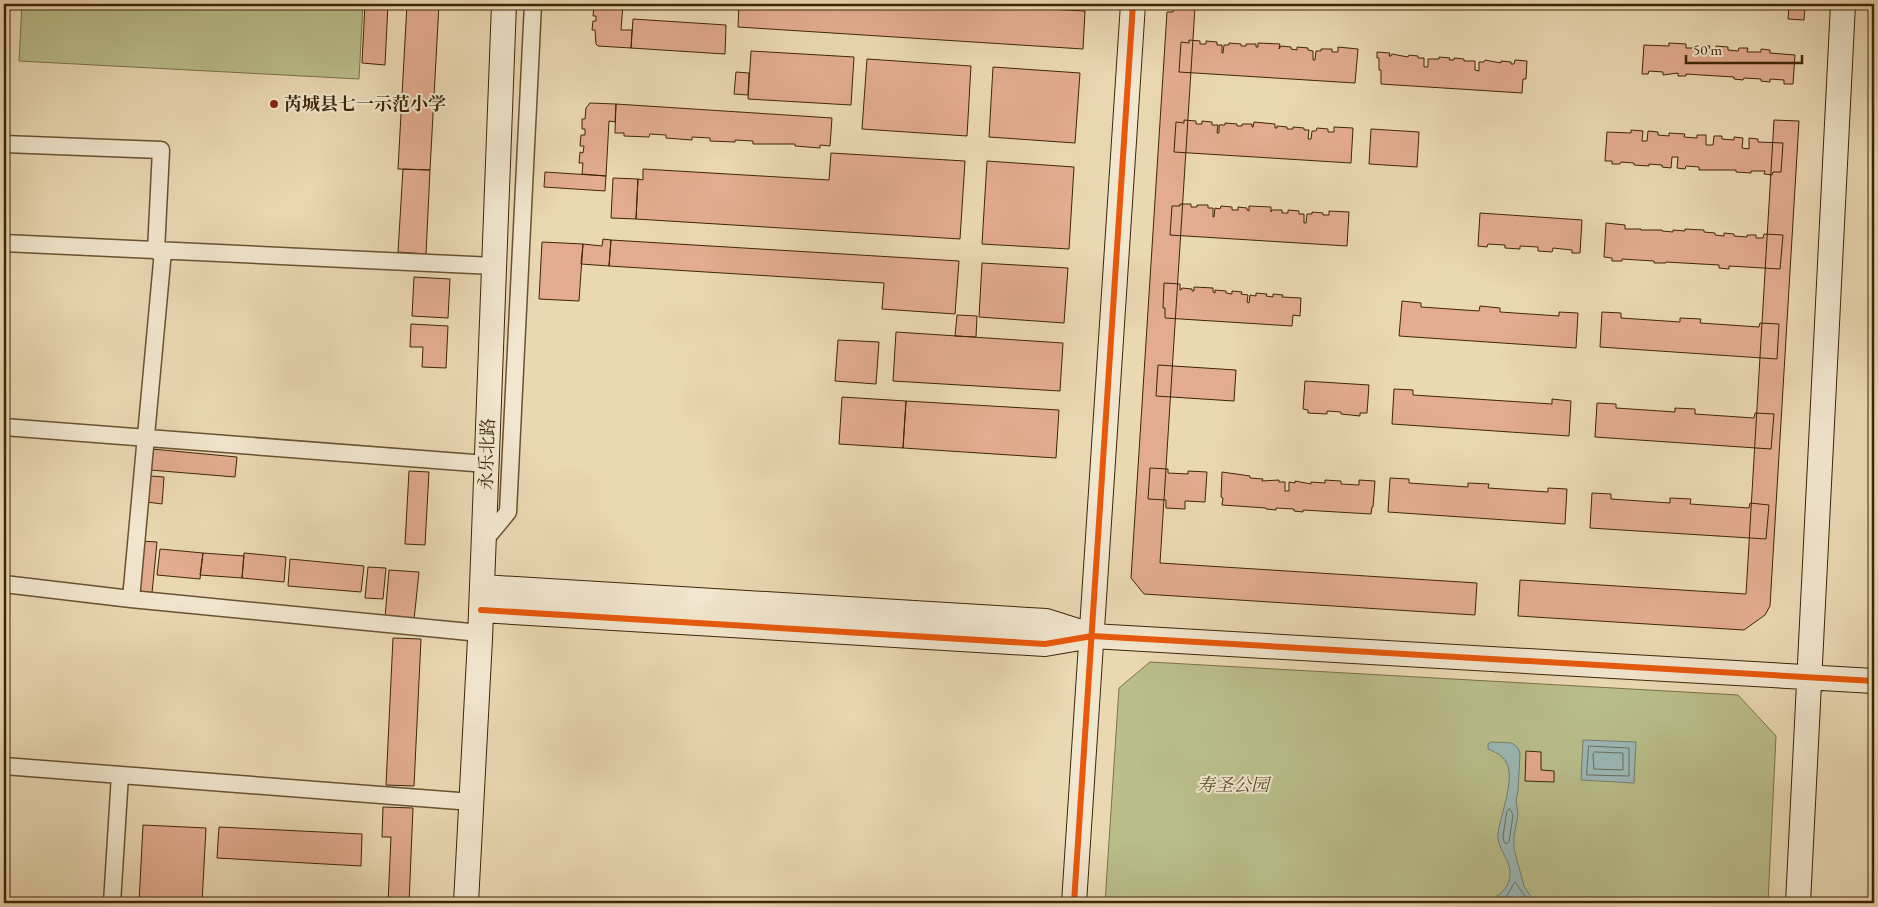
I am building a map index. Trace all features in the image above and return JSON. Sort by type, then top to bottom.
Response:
[{"type":"street","name":"永乐北路","points":[[466,903],[481,622],[504,4]]},
{"type":"street","points":[[484,541],[508,512],[533,4]]},
{"type":"street","points":[[1074,903],[1132,4]]},
{"type":"street","points":[[1798,903],[1843,4]]},
{"type":"street","points":[[4,144],[161,150],[159,251],[131,599]]},
{"type":"street","points":[[4,243],[494,266]]},
{"type":"street","points":[[4,427],[487,464]]},
{"type":"street","points":[[4,584],[131,599],[481,622],[1045,644],[1092,636],[1874,681]]},
{"type":"street","points":[[482,587],[1046,620],[1092,636]]},
{"type":"street","points":[[4,766],[472,802]]},
{"type":"street","points":[[112,903],[120,775]]},
{"type":"green space","points":[[22,4],[363,4],[359,79],[19,61]]},
{"type":"green space","name":"寿圣公园","points":[[1150,662],[1738,695],[1776,736],[1768,903],[1105,903],[1119,688]]},
{"type":"water","points":[[1583,740],[1636,742],[1634,783],[1581,780]]},
{"type":"water","points":[[1491,742],[1512,743],[1518,748],[1520,753],[1516,799],[1518,815],[1514,836],[1514,849],[1524,886],[1531,897],[1538,903],[1475,903],[1490,900],[1497,896],[1507,886],[1510,879],[1508,863],[1498,838],[1508,787],[1509,769],[1502,757],[1488,749],[1488,744]]},
{"type":"building","points":[[365,4],[388,4],[385,65],[362,63]]},
{"type":"building","points":[[407,4],[439,4],[430,170],[398,169]]},
{"type":"building","points":[[597,4],[623,4],[621,30],[632,30],[631,48],[598,46],[596,44],[595,30],[592,30],[593,21],[596,21],[596,16],[593,16],[594,6],[597,6]]},
{"type":"building","points":[[739,4],[961,4],[1085,11],[1083,49],[738,27]]},
{"type":"building","points":[[1174,5],[1195,7],[1160,563],[1477,583],[1475,615],[1144,594],[1131,578],[1167,12],[1173,12]]},
{"type":"building","points":[[1789,7],[1805,8],[1804,20],[1788,19]]},
{"type":"building","points":[[633,19],[726,25],[725,54],[631,48]]},
{"type":"building","points":[[1189,40],[1200,41],[1200,44],[1206,44],[1206,41],[1217,42],[1217,45],[1222,45],[1222,53],[1224,45],[1229,45],[1229,43],[1241,44],[1241,46],[1256,44],[1256,47],[1258,47],[1258,43],[1280,44],[1279,49],[1281,46],[1297,50],[1297,47],[1308,48],[1308,50],[1313,51],[1313,60],[1315,60],[1316,51],[1321,51],[1321,49],[1332,49],[1332,52],[1338,52],[1338,47],[1358,49],[1355,83],[1179,72],[1181,42],[1189,43]]},
{"type":"building","points":[[1669,43],[1686,44],[1686,48],[1698,48],[1698,45],[1710,46],[1709,49],[1716,49],[1716,46],[1728,47],[1728,50],[1738,51],[1739,48],[1748,48],[1747,52],[1761,52],[1761,49],[1770,50],[1770,53],[1795,55],[1793,84],[1784,84],[1784,80],[1770,79],[1770,82],[1761,81],[1761,79],[1734,79],[1734,77],[1686,74],[1686,76],[1678,76],[1678,73],[1663,75],[1663,72],[1649,71],[1648,74],[1642,74],[1644,45],[1669,46]]},
{"type":"building","points":[[751,51],[854,57],[851,105],[748,99]]},
{"type":"building","points":[[1377,52],[1390,53],[1389,56],[1392,54],[1408,57],[1409,55],[1418,56],[1418,58],[1424,58],[1424,67],[1428,67],[1428,59],[1439,59],[1439,57],[1450,58],[1449,60],[1454,60],[1454,58],[1464,59],[1464,61],[1475,61],[1475,70],[1479,71],[1479,62],[1484,62],[1485,60],[1501,63],[1501,61],[1511,62],[1511,64],[1514,64],[1515,60],[1527,61],[1526,79],[1523,79],[1522,93],[1381,84],[1381,70],[1379,70]]},
{"type":"building","points":[[867,59],[971,66],[967,136],[862,129]]},
{"type":"building","points":[[993,67],[1080,73],[1075,143],[989,137]]},
{"type":"building","points":[[736,72],[749,73],[748,95],[734,94]]},
{"type":"building","points":[[590,103],[616,104],[615,122],[609,121],[606,176],[582,174],[583,163],[579,163],[580,152],[583,153],[584,146],[580,146],[581,135],[585,135],[585,129],[582,129],[582,119],[585,119],[586,108]]},
{"type":"building","points":[[616,104],[832,118],[830,146],[820,145],[820,148],[795,146],[795,144],[753,144],[753,141],[710,141],[710,138],[692,137],[692,140],[666,138],[666,135],[650,134],[649,137],[624,136],[624,133],[615,133]]},
{"type":"building","points":[[1184,120],[1196,121],[1196,124],[1202,124],[1202,121],[1212,122],[1212,125],[1218,125],[1217,133],[1219,133],[1219,125],[1225,125],[1225,123],[1237,124],[1237,126],[1252,124],[1253,127],[1254,122],[1275,124],[1275,128],[1277,126],[1287,127],[1287,129],[1293,129],[1293,127],[1304,128],[1304,130],[1309,130],[1308,139],[1311,139],[1312,131],[1316,131],[1317,128],[1328,129],[1328,132],[1334,132],[1334,127],[1353,128],[1351,163],[1174,152],[1176,122],[1184,123]]},
{"type":"building","points":[[1774,120],[1799,121],[1770,606],[1765,615],[1744,630],[1518,616],[1520,580],[1746,594]]},
{"type":"building","points":[[1371,129],[1419,132],[1417,167],[1369,164]]},
{"type":"building","points":[[1631,130],[1643,131],[1642,141],[1647,141],[1648,131],[1658,132],[1658,135],[1669,136],[1669,133],[1685,134],[1684,137],[1697,138],[1697,135],[1706,135],[1706,145],[1713,145],[1714,136],[1722,136],[1722,139],[1734,140],[1734,137],[1743,138],[1742,148],[1749,149],[1749,138],[1758,139],[1758,142],[1783,143],[1781,172],[1773,172],[1772,175],[1764,174],[1765,171],[1751,171],[1751,173],[1736,172],[1736,170],[1699,170],[1699,167],[1686,166],[1685,169],[1677,168],[1678,157],[1672,157],[1671,168],[1662,167],[1662,165],[1634,165],[1634,163],[1621,162],[1620,164],[1612,164],[1612,161],[1605,161],[1607,132],[1631,133]]},
{"type":"building","points":[[831,153],[965,161],[960,239],[636,219],[638,179],[643,180],[643,169],[829,180]]},
{"type":"building","points":[[987,161],[1074,167],[1069,249],[982,244]]},
{"type":"building","points":[[403,169],[430,170],[426,254],[398,252]]},
{"type":"building","points":[[545,172],[606,176],[605,191],[544,187]]},
{"type":"building","points":[[613,178],[638,179],[636,219],[611,218]]},
{"type":"building","points":[[1180,204],[1191,204],[1191,207],[1208,205],[1208,208],[1213,208],[1213,217],[1215,208],[1220,209],[1221,206],[1232,207],[1232,210],[1238,210],[1238,207],[1247,208],[1249,211],[1249,206],[1271,207],[1271,212],[1272,210],[1282,210],[1282,213],[1288,213],[1288,210],[1299,211],[1299,214],[1304,214],[1304,223],[1306,223],[1307,214],[1312,214],[1312,212],[1329,215],[1329,211],[1349,212],[1347,246],[1170,235],[1172,206],[1180,206]]},
{"type":"building","points":[[1480,213],[1582,220],[1580,253],[1553,248],[1552,252],[1538,251],[1538,247],[1520,246],[1520,249],[1505,248],[1505,245],[1488,244],[1487,247],[1478,246]]},
{"type":"building","points":[[1606,223],[1625,225],[1625,229],[1673,232],[1673,230],[1685,231],[1685,229],[1704,230],[1704,232],[1724,236],[1724,233],[1747,237],[1747,235],[1756,235],[1756,238],[1763,238],[1764,234],[1783,235],[1780,269],[1729,266],[1729,269],[1719,268],[1719,265],[1654,263],[1654,261],[1622,259],[1622,261],[1612,261],[1612,258],[1604,257]]},
{"type":"building","points":[[603,239],[611,240],[609,266],[581,264],[583,244],[602,246]]},
{"type":"building","points":[[611,240],[959,261],[955,314],[882,309],[884,283],[609,266]]},
{"type":"building","points":[[542,242],[583,244],[579,301],[539,299]]},
{"type":"building","points":[[982,263],[1068,268],[1064,323],[979,317]]},
{"type":"building","points":[[414,277],[450,279],[448,318],[412,316]]},
{"type":"building","points":[[1164,283],[1180,284],[1180,290],[1182,288],[1194,291],[1194,287],[1213,288],[1215,293],[1215,290],[1226,291],[1226,293],[1232,294],[1232,291],[1242,292],[1241,294],[1248,295],[1247,302],[1249,303],[1250,295],[1256,296],[1256,293],[1267,294],[1266,296],[1273,297],[1273,294],[1283,295],[1282,297],[1301,298],[1300,316],[1293,315],[1292,326],[1165,318],[1165,308],[1163,308]]},
{"type":"building","points":[[1402,301],[1421,303],[1421,307],[1479,311],[1480,306],[1500,308],[1500,312],[1559,316],[1559,312],[1578,313],[1576,348],[1399,336]]},
{"type":"building","points":[[1602,312],[1621,313],[1621,318],[1680,322],[1680,318],[1701,319],[1700,323],[1759,327],[1760,323],[1779,324],[1777,359],[1600,347]]},
{"type":"building","points":[[957,315],[977,316],[976,337],[955,336]]},
{"type":"building","points":[[411,324],[448,326],[446,368],[422,367],[423,347],[410,347]]},
{"type":"building","points":[[896,332],[1063,343],[1060,391],[893,381]]},
{"type":"building","points":[[838,340],[879,342],[876,384],[835,381]]},
{"type":"building","points":[[1158,365],[1236,370],[1234,401],[1156,396]]},
{"type":"building","points":[[1305,381],[1369,385],[1367,413],[1360,413],[1360,416],[1327,411],[1327,414],[1308,413],[1308,410],[1303,409]]},
{"type":"building","points":[[1394,389],[1413,390],[1413,395],[1552,404],[1552,399],[1571,401],[1569,436],[1392,424]]},
{"type":"building","points":[[842,397],[906,401],[903,448],[839,444]]},
{"type":"building","points":[[906,401],[1059,410],[1056,458],[903,448]]},
{"type":"building","points":[[1597,403],[1616,404],[1616,408],[1675,412],[1675,408],[1695,409],[1695,414],[1754,418],[1755,413],[1774,414],[1771,449],[1595,437]]},
{"type":"building","points":[[152,449],[237,457],[235,477],[150,470]]},
{"type":"building","points":[[1150,468],[1168,469],[1168,473],[1188,474],[1188,471],[1207,472],[1205,502],[1185,501],[1185,509],[1166,508],[1166,500],[1148,499]]},
{"type":"building","points":[[409,471],[429,472],[425,545],[405,544]]},
{"type":"building","points":[[1222,472],[1250,476],[1250,478],[1263,479],[1262,481],[1279,480],[1279,482],[1285,482],[1285,491],[1289,491],[1289,482],[1295,483],[1295,481],[1311,484],[1311,482],[1325,483],[1325,480],[1341,481],[1341,484],[1359,485],[1359,480],[1375,481],[1373,507],[1371,514],[1303,510],[1303,512],[1294,511],[1294,509],[1276,508],[1276,510],[1222,505]]},
{"type":"building","points":[[150,476],[164,477],[162,504],[147,502]]},
{"type":"building","points":[[1390,478],[1409,479],[1409,483],[1468,487],[1468,483],[1489,484],[1488,488],[1548,492],[1548,488],[1567,489],[1565,524],[1388,512]]},
{"type":"building","points":[[1592,493],[1611,494],[1611,499],[1670,503],[1670,498],[1691,499],[1690,504],[1749,508],[1750,503],[1769,505],[1766,539],[1590,528]]},
{"type":"building","points":[[141,541],[157,542],[152,593],[136,592]]},
{"type":"building","points":[[160,549],[203,553],[200,579],[157,575]]},
{"type":"building","points":[[203,553],[244,556],[242,578],[200,575]]},
{"type":"building","points":[[244,553],[286,557],[284,582],[242,578]]},
{"type":"building","points":[[290,559],[364,566],[361,592],[288,586]]},
{"type":"building","points":[[368,567],[386,568],[383,599],[365,598]]},
{"type":"building","points":[[389,570],[419,572],[414,620],[385,617]]},
{"type":"building","points":[[393,638],[421,639],[414,786],[386,785]]},
{"type":"building","points":[[1526,751],[1541,752],[1541,770],[1554,771],[1554,782],[1525,781]]},
{"type":"building","points":[[383,807],[413,808],[409,903],[388,903],[391,837],[382,837]]},
{"type":"building","points":[[143,825],[206,828],[202,903],[139,903]]},
{"type":"building","points":[[219,827],[362,834],[361,866],[217,858]]},
{"type":"cycle path","points":[[1074,903],[1133,4]]},
{"type":"cycle path","points":[[481,610],[1045,644],[1092,636],[1874,681]]},
{"type":"place","name":"芮城县七一示范小学","points":[[274,104]]}]
